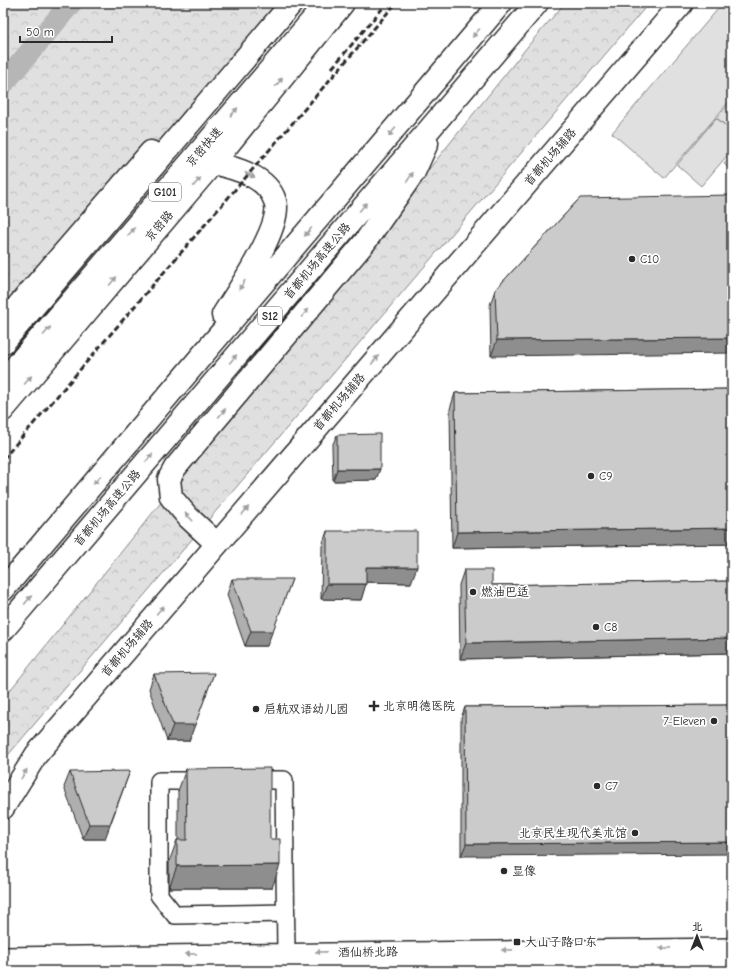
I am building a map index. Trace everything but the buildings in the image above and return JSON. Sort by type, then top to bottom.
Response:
[{"type":"main road","points":[[3,323],[280,3]]},
{"type":"main road","name":"G101","points":[[3,343],[292,3]]},
{"type":"main road","name":"京密快速","points":[[3,382],[327,3]]},
{"type":"main road","name":"京密路","points":[[3,410],[213,163],[343,3]]},
{"type":"main road","name":"首都机场高速公路","points":[[3,590],[174,391],[501,3]]},
{"type":"main road","name":"首都机场高速公路","points":[[3,630],[537,3]]},
{"type":"main road","name":"首都机场辅路","points":[[3,808],[36,755],[682,3]]},
{"type":"main road","points":[[217,544],[188,517],[171,497],[169,479],[175,468],[365,242],[414,172],[438,119]]},
{"type":"main road","points":[[174,391],[247,277],[276,220],[276,201],[266,185],[235,168],[213,163]]},
{"type":"street","points":[[285,913],[175,915],[159,895],[159,781],[284,780],[286,953]]},
{"type":"street","name":"酒仙桥北路","points":[[3,956],[732,947]]},
{"type":"street","name":"酒仙桥北路","points":[[3,970],[732,962]]},
{"type":"green space","points":[[3,3],[281,3],[3,328]]},
{"type":"green space","points":[[565,3],[649,3],[3,761],[3,699],[532,41]]},
{"type":"green space","points":[[723,3],[732,3],[732,98],[664,178],[612,133]]},
{"type":"green space","points":[[732,100],[732,131],[717,118]]},
{"type":"green space","points":[[716,118],[732,131],[732,150],[701,186],[677,165]]},
{"type":"green space","points":[[732,154],[732,171],[724,164]]},
{"type":"waterway","points":[[3,84],[71,3]]},
{"type":"railway","points":[[332,68],[387,3]]},
{"type":"railway","points":[[3,459],[396,3]]},
{"type":"place","name":"C10","points":[[632,259]]},
{"type":"place","name":"C9","points":[[591,476]]},
{"type":"place","name":"燃油巴适","points":[[473,592]]},
{"type":"place","name":"C8","points":[[596,627]]},
{"type":"place","name":"北京明德医院","points":[[374,706]]},
{"type":"place","name":"启航双语幼儿园","points":[[256,709]]},
{"type":"place","name":"7-Eleven","points":[[714,721]]},
{"type":"place","name":"C7","points":[[597,786]]},
{"type":"place","name":"北京民生现代美术馆","points":[[635,833]]},
{"type":"place","name":"显像","points":[[504,871]]},
{"type":"place","name":"大山子路口东","points":[[517,942]]}]
